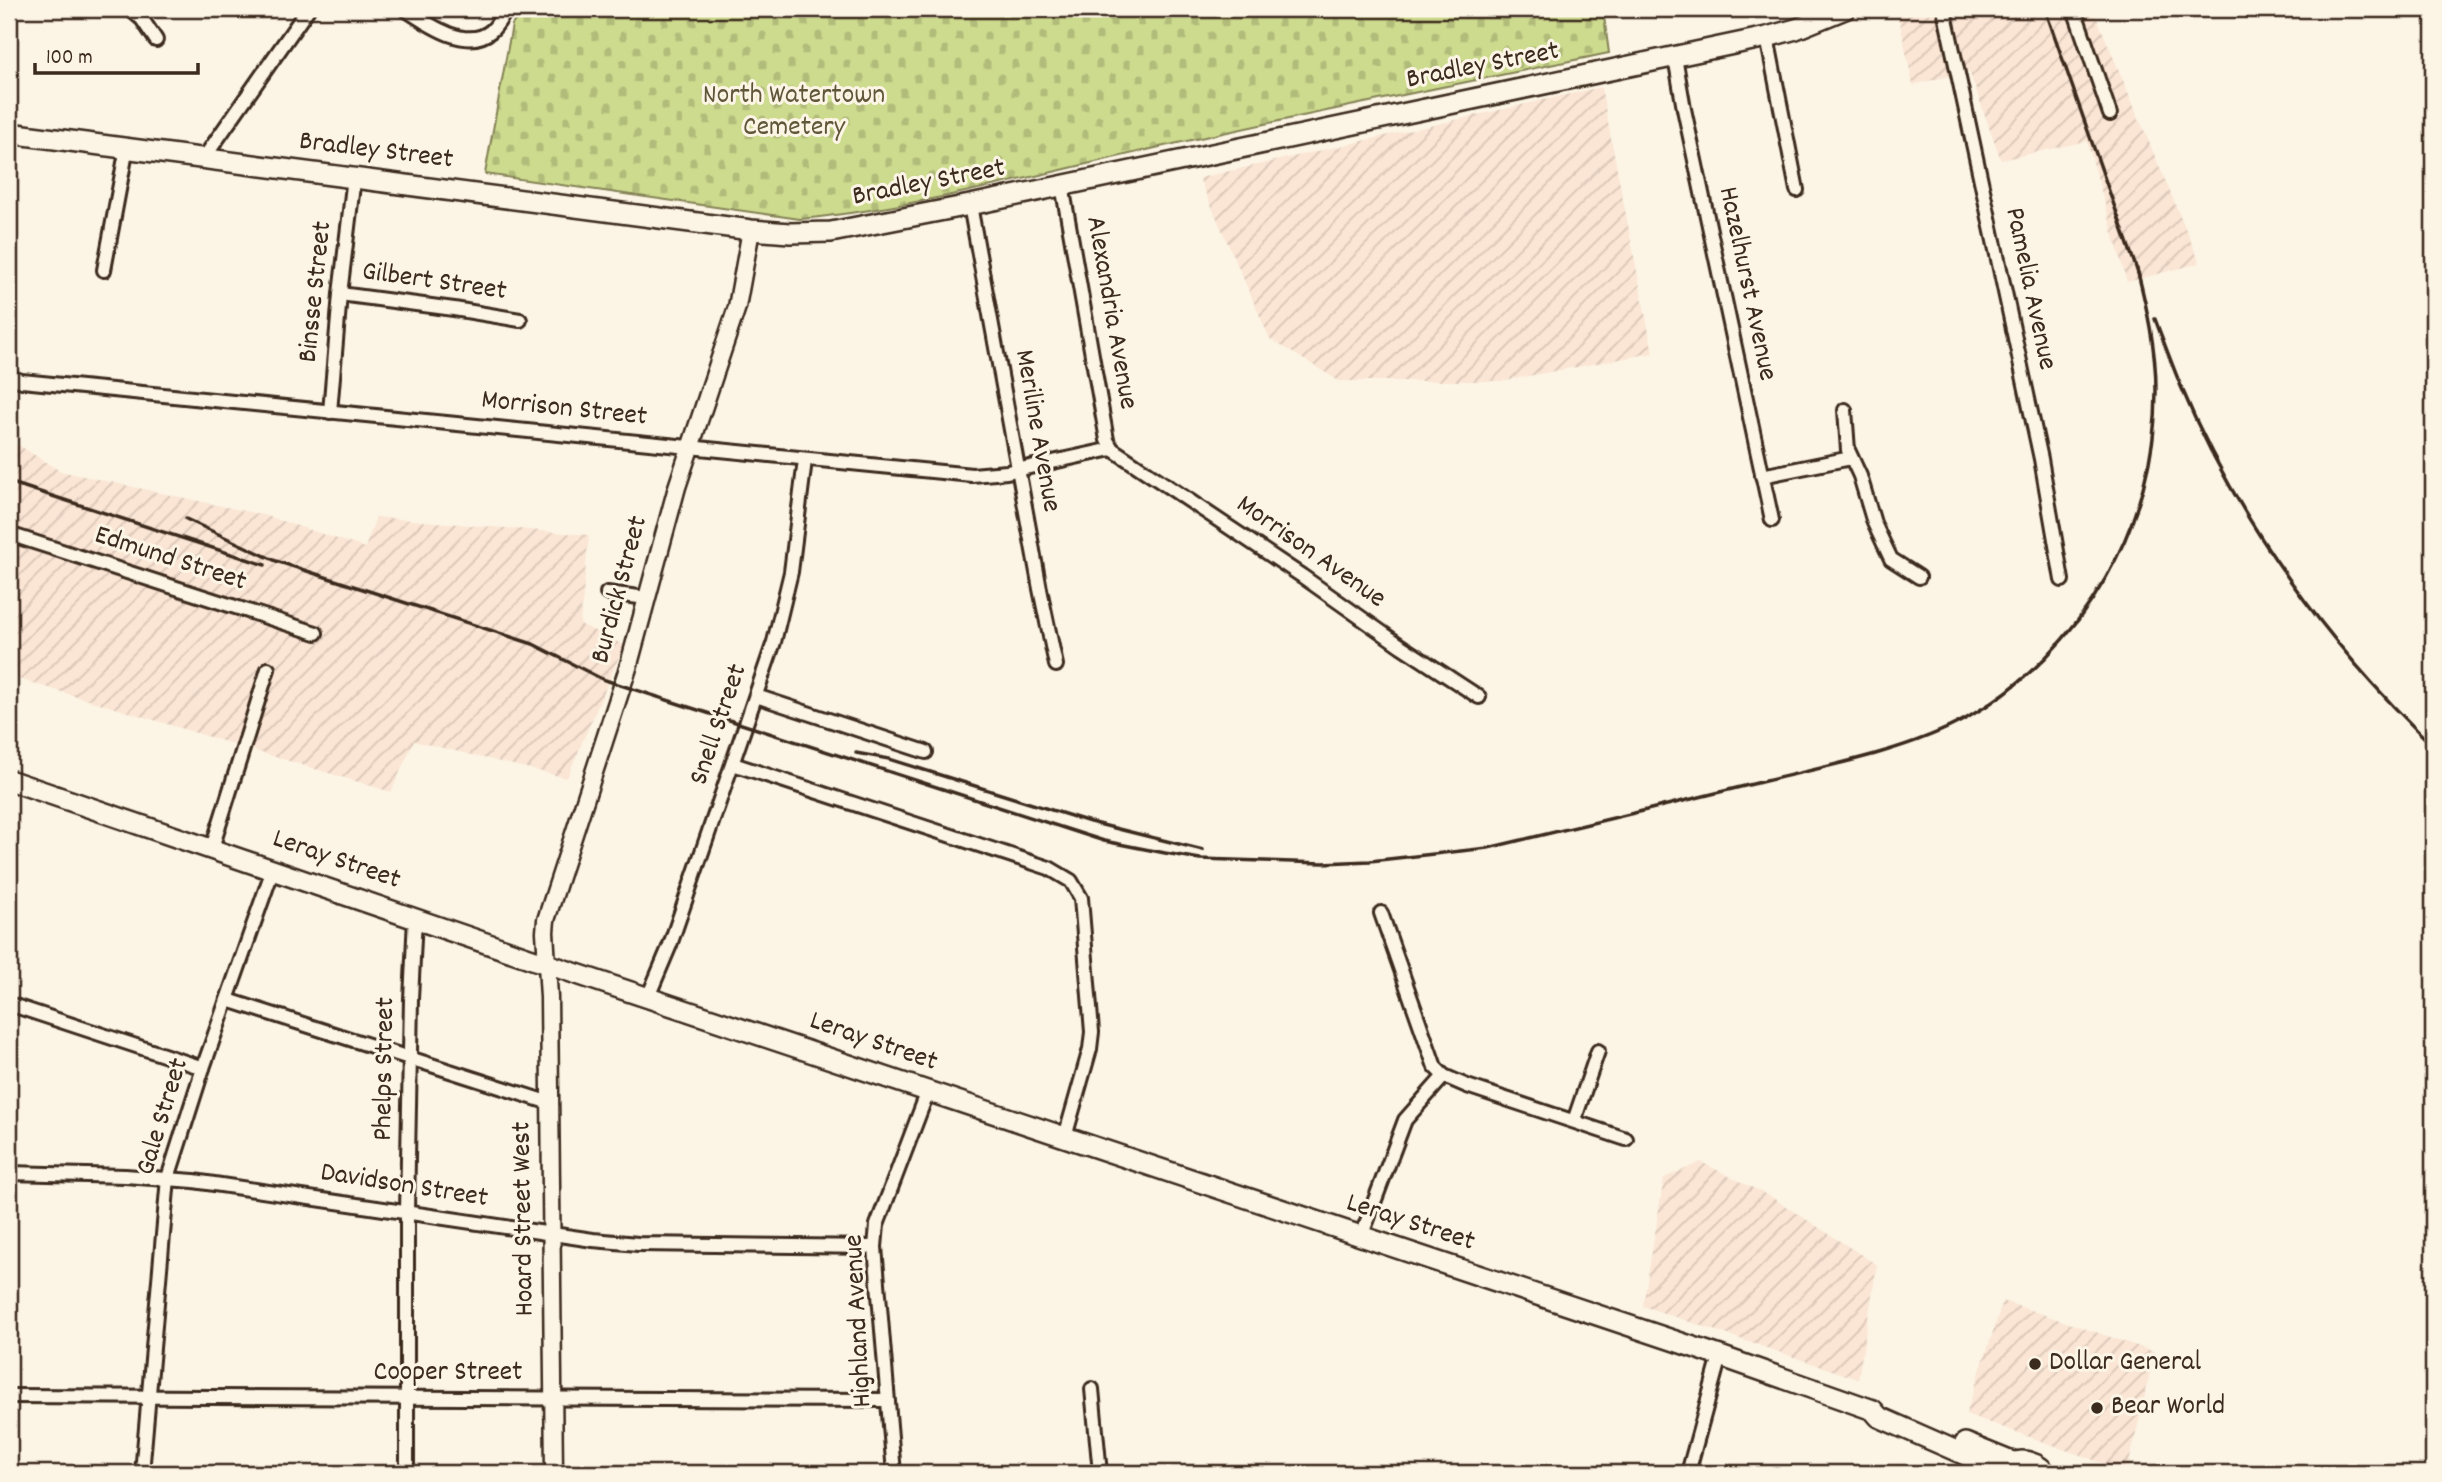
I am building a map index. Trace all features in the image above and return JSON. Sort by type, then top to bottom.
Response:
[{"type":"highway","points":[[2004,1468],[2033,1464],[2045,1473]]},
{"type":"main road","name":"Bradley Street","points":[[9,133],[751,229],[790,233],[831,232],[1768,37],[1845,9]]},
{"type":"main road","name":"Leray Street","points":[[9,780],[547,964],[1720,1356],[1873,1410]]},
{"type":"main road","points":[[1873,1410],[1882,1408],[2004,1468]]},
{"type":"main road","points":[[1873,1410],[1880,1417],[1970,1457],[1985,1473]]},
{"type":"street","points":[[130,9],[142,19],[156,40]]},
{"type":"street","points":[[204,158],[308,9]]},
{"type":"street","points":[[405,9],[437,29],[461,37],[478,37],[490,32],[507,9]]},
{"type":"street","name":"Pamelia Avenue","points":[[1944,9],[2041,458],[2062,580]]},
{"type":"street","points":[[2074,9],[2110,114]]},
{"type":"street","points":[[1768,37],[1797,190]]},
{"type":"street","name":"Hazelhurst Avenue","points":[[1675,57],[1772,520]]},
{"type":"street","points":[[104,270],[127,147]]},
{"type":"street","name":"Binsse Street","points":[[330,412],[354,177]]},
{"type":"street","name":"Alexandria Avenue","points":[[1062,185],[1107,440],[1112,449]]},
{"type":"street","name":"Meriline Avenue","points":[[970,205],[1056,665]]},
{"type":"street","name":"Burdick Street","points":[[547,964],[547,920],[625,677],[689,447],[737,307],[751,229]]},
{"type":"street","name":"Gilbert Street","points":[[340,294],[520,320]]},
{"type":"street","name":"Morrison Street","points":[[9,377],[22,381],[972,475],[1019,469],[1112,449]]},
{"type":"street","points":[[1845,410],[1851,458],[1886,551],[1891,559],[1919,577]]},
{"type":"street","name":"Morrison Avenue","points":[[1112,449],[1479,697]]},
{"type":"street","points":[[1762,476],[1851,458]]},
{"type":"street","name":"Snell Street","points":[[648,997],[670,945],[774,642],[791,572],[805,460]]},
{"type":"street","name":"Edmund Street","points":[[9,534],[316,633]]},
{"type":"street","points":[[607,593],[647,598]]},
{"type":"street","points":[[212,848],[268,669]]},
{"type":"street","points":[[756,696],[926,752]]},
{"type":"street","points":[[733,764],[1049,868],[1071,881],[1082,898],[1092,1032],[1090,1049],[1065,1138]]},
{"type":"street","name":"Gale Street","points":[[142,1473],[168,1178],[203,1068],[273,869]]},
{"type":"street","points":[[1381,913],[1435,1067],[1444,1076],[1626,1139]]},
{"type":"street","name":"Phelps Street","points":[[407,1473],[407,1212],[415,918]]},
{"type":"street","name":"Hoard Street West","points":[[547,964],[554,1473]]},
{"type":"street","points":[[228,1000],[550,1103]]},
{"type":"street","points":[[9,1004],[203,1068]]},
{"type":"street","points":[[1574,1121],[1598,1051]]},
{"type":"street","points":[[1361,1237],[1405,1120],[1444,1076]]},
{"type":"street","name":"Highland Avenue","points":[[894,1473],[875,1247],[877,1225],[928,1091]]},
{"type":"street","name":"Davidson Street","points":[[9,1173],[168,1178],[551,1234],[638,1244],[875,1247]]},
{"type":"street","points":[[1688,1473],[1720,1356]]},
{"type":"street","points":[[1092,1389],[1100,1473]]},
{"type":"street","name":"Cooper Street","points":[[9,1396],[887,1400]]},
{"type":"shaded area","points":[[1897,9],[2093,9],[2200,263],[2127,282],[2087,141],[2001,160],[1969,71],[1913,85]]},
{"type":"shaded area","points":[[1601,87],[1653,353],[1501,381],[1339,381],[1270,339],[1199,178]]},
{"type":"shaded area","points":[[9,439],[60,471],[267,516],[365,548],[376,517],[589,535],[580,624],[624,645],[567,778],[414,741],[391,792],[9,676]]},
{"type":"shaded area","points":[[1701,1162],[1773,1198],[1877,1265],[1858,1379],[1643,1306],[1664,1178]]},
{"type":"shaded area","points":[[2003,1301],[2155,1352],[2127,1472],[1966,1414]]},
{"type":"green space","name":"North Watertown Cemetery","points":[[523,9],[1603,9],[1609,53],[1279,121],[985,188],[893,206],[800,219],[485,174],[512,25]]},
{"type":"railway","points":[[2045,9],[2139,276]]},
{"type":"railway","points":[[186,519],[276,561],[533,644],[602,679],[1104,841],[1200,859],[1323,863],[1370,861],[1488,848],[1895,748],[1967,718],[2008,690],[2046,657],[2078,620],[2105,579],[2127,534],[2143,487],[2153,439],[2156,374],[2150,329],[2137,269]]},
{"type":"railway","points":[[2155,319],[2203,434],[2257,531],[2288,578],[2357,666],[2433,746]]},
{"type":"railway","points":[[9,482],[265,565]]},
{"type":"railway","points":[[856,753],[889,759],[1090,822],[1203,850]]},
{"type":"place","name":"Dollar General","points":[[2035,1364]]},
{"type":"place","name":"Bear World","points":[[2097,1408]]}]
